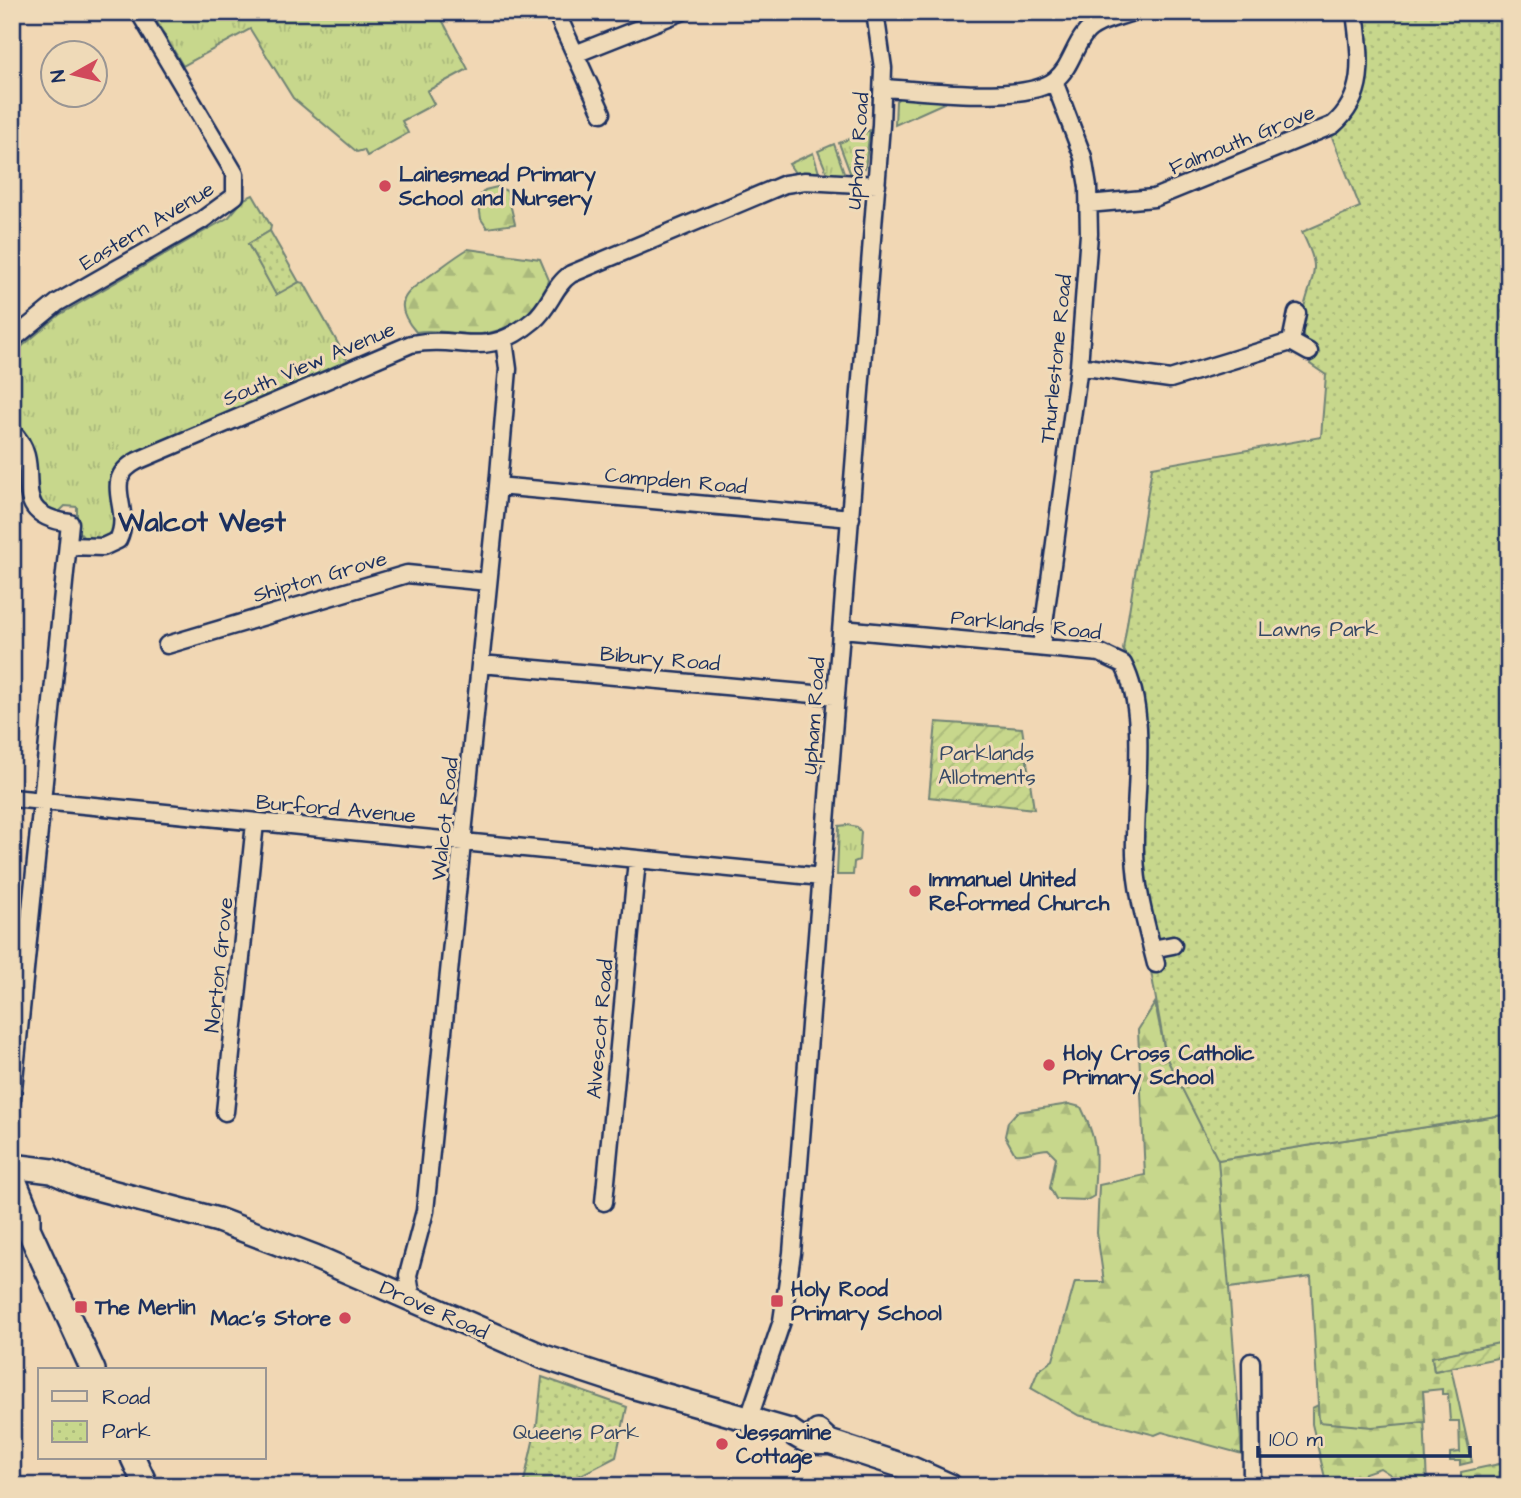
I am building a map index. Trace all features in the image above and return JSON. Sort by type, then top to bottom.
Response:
[{"type":"main road","name":"Drove Road","points":[[14,1176],[59,1186],[81,1184],[218,1220],[315,1257],[511,1344],[591,1374],[749,1418],[790,1431],[815,1444],[830,1442],[912,1469],[950,1486]]},
{"type":"main road","points":[[14,1176],[28,1214],[28,1228]]},
{"type":"main road","points":[[12,1208],[17,1218],[28,1228],[92,1368]]},
{"type":"main road","points":[[134,1460],[146,1486]]},
{"type":"street","name":"Eastern Avenue","points":[[12,340],[57,303],[202,220],[234,196],[237,180],[230,165],[139,12]]},
{"type":"street","points":[[556,12],[602,113]]},
{"type":"street","points":[[575,54],[681,12]]},
{"type":"street","name":"Upham Road","points":[[749,1418],[787,1301],[884,88],[875,12]]},
{"type":"street","points":[[884,88],[1015,94],[1036,90],[1054,81],[1090,29],[1132,12]]},
{"type":"street","name":"Falmouth Grove","points":[[1088,204],[1154,198],[1333,125],[1351,105],[1360,79],[1355,12]]},
{"type":"street","name":"Thurlestone Road","points":[[1041,646],[1079,366],[1087,284],[1088,204],[1081,149],[1054,81]]},
{"type":"street","name":"South View Avenue","points":[[68,546],[103,547],[118,540],[125,520],[117,492],[121,477],[137,461],[402,347],[423,342],[482,346],[504,340],[540,315],[556,276],[571,274],[785,184],[805,181],[877,185]]},
{"type":"street","points":[[1291,342],[1297,313]]},
{"type":"street","name":"Walcot Road","points":[[412,1300],[407,1280],[425,1211],[464,842],[509,369],[504,340]]},
{"type":"street","points":[[1079,366],[1171,379],[1291,342],[1309,352]]},
{"type":"street","points":[[12,432],[18,448],[27,504],[44,518],[70,515],[12,1099]]},
{"type":"street","name":"Campden Road","points":[[498,486],[851,518]]},
{"type":"street","name":"Shipton Grove","points":[[167,645],[407,574],[488,582]]},
{"type":"street","name":"Parklands Road","points":[[842,629],[1041,646],[1117,658],[1126,670],[1133,693],[1137,737],[1136,866],[1141,906],[1154,957],[1173,945]]},
{"type":"street","name":"Bibury Road","points":[[481,664],[836,696]]},
{"type":"street","name":"Burford Avenue","points":[[12,798],[822,877]]},
{"type":"street","name":"Norton Grove","points":[[225,1111],[255,823]]},
{"type":"street","name":"Alvescot Road","points":[[604,1202],[637,860]]},
{"type":"street","points":[[1251,1362],[1260,1380],[1252,1486]]},
{"type":"green space","points":[[151,12],[438,12],[468,69],[427,91],[434,104],[402,121],[408,133],[367,156],[364,150],[357,152],[293,98],[250,29],[183,66]]},
{"type":"green space","name":"Lawns Park","points":[[1362,12],[1509,12],[1509,1114],[1218,1160],[1166,1057],[1151,971],[1163,968],[1163,940],[1156,936],[1146,900],[1130,665],[1123,649],[1152,467],[1321,437],[1326,375],[1310,364],[1316,347],[1307,341],[1302,332],[1301,323],[1314,264],[1302,232],[1360,207],[1332,137],[1346,122],[1363,94],[1367,65]]},
{"type":"green space","points":[[902,95],[955,98],[895,125],[896,101]]},
{"type":"green space","points":[[870,130],[865,168],[851,175],[839,143]]},
{"type":"green space","points":[[834,144],[844,177],[827,173],[818,151]]},
{"type":"green space","points":[[813,153],[820,176],[797,176],[789,164]]},
{"type":"green space","points":[[497,187],[507,191],[515,224],[487,228],[481,219],[478,198],[485,190]]},
{"type":"green space","points":[[253,195],[271,226],[270,231],[248,244],[276,294],[299,282],[304,283],[350,365],[129,461],[120,522],[107,540],[85,539],[77,530],[77,507],[65,506],[58,513],[35,504],[34,459],[27,439],[12,422],[12,355],[59,315],[229,217],[244,199]]},
{"type":"green space","points":[[270,231],[299,282],[276,295],[248,244]]},
{"type":"green space","points":[[468,249],[540,259],[549,280],[540,301],[514,324],[492,332],[416,332],[404,312],[405,297],[417,285]]},
{"type":"green space","name":"Parklands Allotments","points":[[936,722],[1022,728],[1034,809],[929,797]]},
{"type":"green space","points":[[839,826],[857,827],[861,832],[859,860],[854,862],[853,875],[837,875]]},
{"type":"green space","points":[[1155,1003],[1166,1057],[1211,1145],[1409,1129],[1411,1142],[1229,1288],[1242,1454],[1162,1432],[1155,1435],[1078,1415],[1031,1388],[1038,1371],[1053,1360],[1075,1282],[1104,1282],[1097,1233],[1099,1185],[1145,1175],[1138,1030]]},
{"type":"green space","points":[[1069,1104],[1081,1107],[1094,1141],[1094,1196],[1087,1200],[1056,1199],[1050,1188],[1056,1157],[1048,1149],[1015,1154],[1005,1136],[1008,1122],[1017,1112]]},
{"type":"green space","points":[[1509,1114],[1509,1356],[1504,1343],[1432,1357],[1434,1371],[1451,1368],[1472,1462],[1460,1465],[1460,1461],[1450,1461],[1450,1453],[1460,1452],[1459,1421],[1450,1421],[1448,1394],[1442,1394],[1442,1389],[1423,1391],[1425,1422],[1372,1427],[1319,1422],[1311,1277],[1229,1288],[1218,1160]]},
{"type":"green space","points":[[1504,1342],[1507,1356],[1434,1371],[1432,1357]]},
{"type":"green space","points":[[1432,1357],[1434,1371],[1429,1390],[1423,1391],[1427,1486],[1393,1486],[1391,1475],[1380,1468],[1365,1473],[1358,1480],[1359,1486],[1327,1486],[1312,1424],[1312,1408],[1318,1405],[1319,1422]]},
{"type":"green space","name":"Queens Park","points":[[542,1377],[627,1407],[616,1457],[573,1479],[571,1486],[523,1486],[537,1424]]},
{"type":"green space","points":[[1504,1463],[1508,1486],[1461,1486],[1461,1472]]},
{"type":"place","name":"Lainesmead Primary School and Nursery","points":[[385,186]]},
{"type":"place","name":"Immanuel United Reformed Church","points":[[915,891]]},
{"type":"place","name":"Holy Cross Catholic Primary School","points":[[1049,1065]]},
{"type":"place","name":"Holy Rood Primary School","points":[[777,1301]]},
{"type":"place","name":"The Merlin","points":[[81,1307]]},
{"type":"place","name":"Mac's Store","points":[[345,1318]]},
{"type":"place","name":"Jessamine Cottage","points":[[722,1444]]},
{"type":"district","name":"Walcot West","points":[[202,522]]}]
